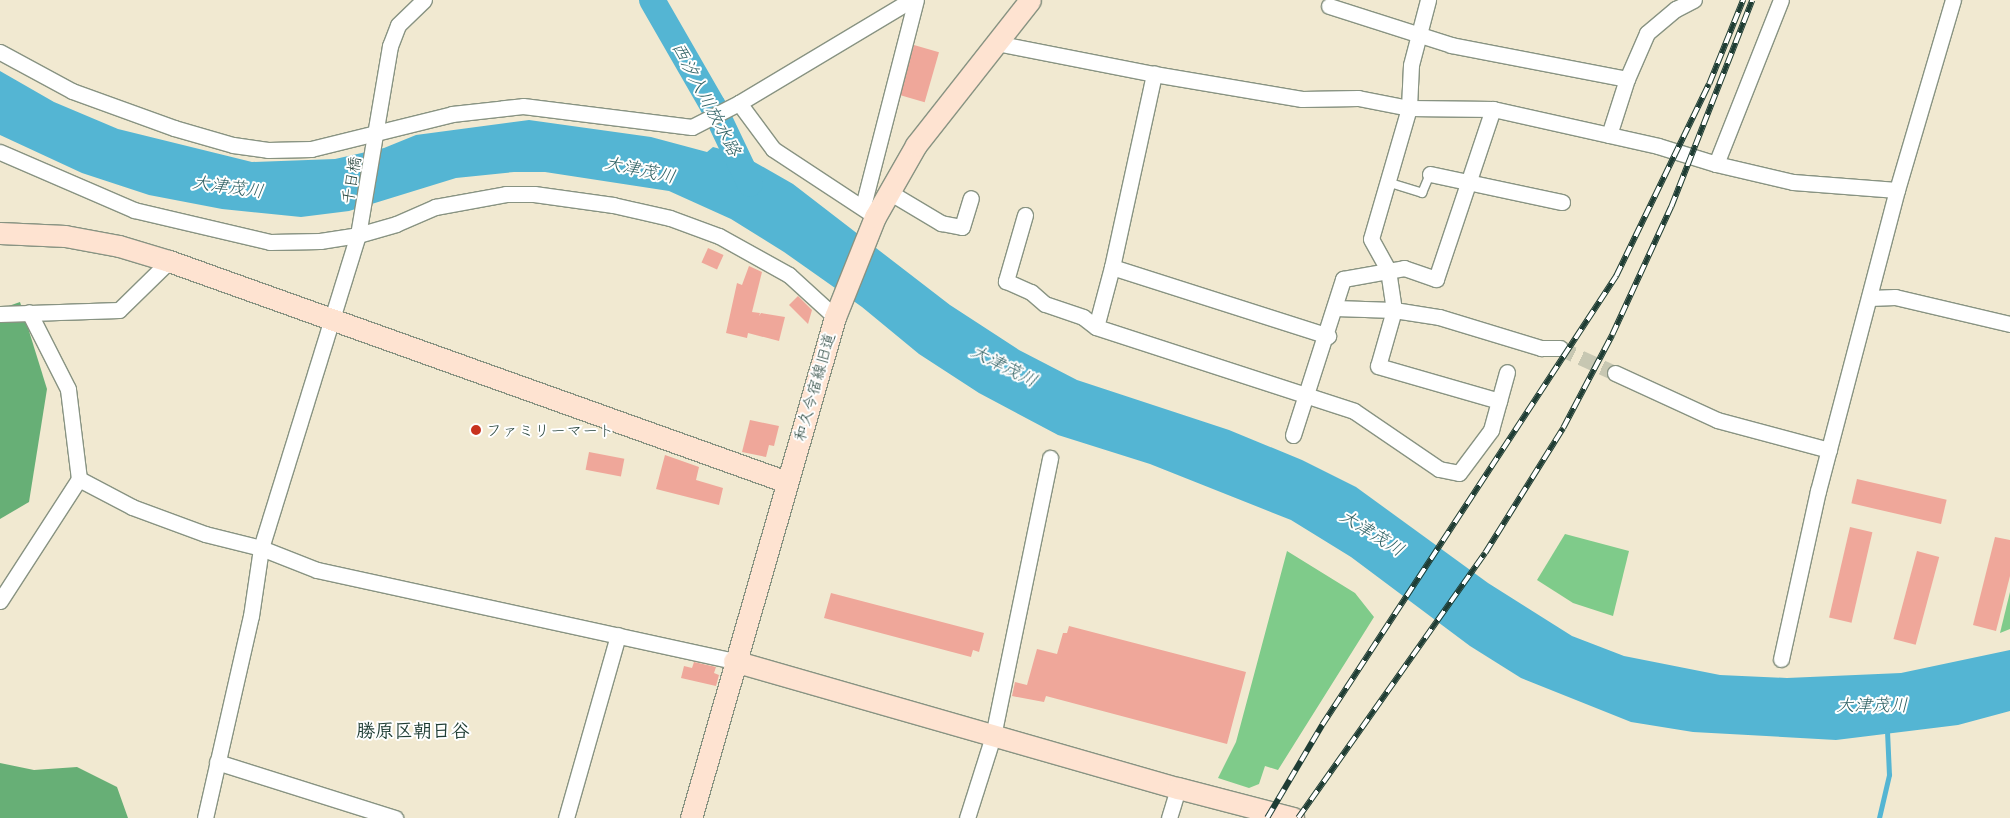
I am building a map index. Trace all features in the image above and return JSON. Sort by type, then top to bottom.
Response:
[{"type":"street","name":"千日橋","points":[[205,818],[251,616],[261,548],[358,235],[378,130],[390,46],[398,26],[424,0]]},
{"type":"street","points":[[0,52],[90,98],[174,128],[233,145],[268,150],[312,149],[378,130],[452,114],[523,106],[692,127],[739,103],[911,0]]},
{"type":"street","points":[[739,103],[773,148],[869,212],[916,0]]},
{"type":"street","name":"和久今宿線旧道","points":[[691,818],[734,661],[835,317],[869,212],[889,192],[916,145],[1030,0]]},
{"type":"street","points":[[1428,0],[1411,65],[1409,108],[1371,239],[1388,270],[1394,310],[1378,366],[1499,401]]},
{"type":"street","points":[[1609,135],[1627,80],[1647,33],[1676,9],[1694,0]]},
{"type":"street","points":[[1716,164],[1780,0]]},
{"type":"street","points":[[1781,659],[1829,450],[1897,190],[1953,0]]},
{"type":"street","points":[[1329,6],[1418,36],[1627,80]]},
{"type":"street","points":[[996,43],[1154,74],[1302,98],[1358,98],[1409,108],[1493,109],[1658,146],[1716,164],[1793,182],[1897,190]]},
{"type":"street","points":[[1096,326],[1112,267],[1154,74]]},
{"type":"street","points":[[1293,435],[1328,336],[1344,279],[1404,268],[1436,279],[1470,183],[1493,109]]},
{"type":"street","points":[[0,152],[134,210],[213,231],[270,242],[320,241],[358,235],[396,224],[435,207],[506,194],[534,194],[613,204],[670,218],[719,236],[789,275],[835,317]]},
{"type":"street","points":[[1430,174],[1562,202]]},
{"type":"street","points":[[889,192],[941,223],[962,227],[971,198]]},
{"type":"street","points":[[1025,216],[1006,281],[1031,292],[1045,304],[1083,317],[1096,326],[1305,397],[1354,411],[1439,469],[1459,473],[1491,430],[1507,372]]},
{"type":"street","points":[[0,233],[65,236],[119,246],[169,260],[787,482]]},
{"type":"street","points":[[0,314],[119,310],[169,260]]},
{"type":"street","points":[[1112,267],[1328,336]]},
{"type":"street","points":[[1869,298],[1895,297],[2010,324]]},
{"type":"street","points":[[1335,308],[1394,310],[1439,316],[1542,348],[1560,348]]},
{"type":"street","points":[[0,601],[79,479],[68,389],[29,312]]},
{"type":"street","points":[[1615,373],[1717,420],[1829,450]]},
{"type":"street","points":[[968,818],[993,736],[1050,458]]},
{"type":"street","points":[[79,479],[132,507],[205,534],[261,548],[317,570],[734,661],[1178,788],[1294,818]]},
{"type":"street","points":[[566,818],[618,635]]},
{"type":"street","points":[[217,762],[395,818]]},
{"type":"street","points":[[1169,818],[1178,788]]},
{"type":"lane","points":[[1387,182],[1422,193],[1430,174]]},
{"type":"green space","points":[[20,302],[47,389],[29,502],[0,519],[0,309]]},
{"type":"green space","points":[[1565,534],[1629,551],[1613,616],[1573,603],[1537,580]]},
{"type":"green space","points":[[1287,551],[1355,593],[1374,617],[1278,770],[1265,766],[1259,784],[1249,788],[1218,778],[1236,742]]},
{"type":"green space","points":[[2010,592],[2010,629],[2000,633]]},
{"type":"green space","points":[[0,763],[34,770],[77,767],[117,787],[128,818],[0,818]]},
{"type":"water","name":"大津茂川","points":[[0,71],[54,102],[118,129],[252,162],[335,159],[384,148],[416,135],[529,120],[651,137],[707,152],[713,147],[742,155],[793,184],[950,305],[1019,350],[1077,380],[1229,430],[1302,460],[1356,487],[1488,583],[1572,636],[1624,656],[1720,675],[1787,678],[1901,673],[2010,650],[2010,711],[1958,725],[1836,740],[1693,732],[1631,722],[1521,678],[1470,646],[1351,557],[1291,520],[1150,464],[1058,435],[979,393],[919,354],[862,307],[784,252],[731,219],[669,191],[545,172],[514,172],[456,178],[349,211],[301,217],[222,209],[149,195],[82,173],[0,135]]},
{"type":"building","points":[[914,45],[939,52],[925,102],[900,95]]},
{"type":"building","points":[[708,248],[724,255],[717,270],[701,263]]},
{"type":"building","points":[[749,266],[762,272],[752,312],[760,313],[759,316],[761,313],[785,317],[779,341],[748,333],[747,338],[726,333],[737,283],[742,285]]},
{"type":"building","points":[[798,296],[812,310],[808,324],[789,305]]},
{"type":"building","points":[[750,420],[779,426],[774,446],[769,445],[766,457],[742,452]]},
{"type":"building","points":[[589,452],[624,459],[621,477],[586,470]]},
{"type":"building","points":[[665,455],[699,467],[696,480],[723,488],[719,505],[656,489]]},
{"type":"building","points":[[1857,479],[1947,500],[1941,524],[1851,503]]},
{"type":"building","points":[[1850,527],[1872,532],[1851,623],[1829,618]]},
{"type":"building","points":[[1995,537],[2010,540],[2010,576],[1996,631],[1973,625]]},
{"type":"building","points":[[1917,551],[1939,557],[1916,645],[1893,639]]},
{"type":"building","points":[[831,593],[984,633],[979,652],[973,650],[971,657],[824,618]]},
{"type":"building","points":[[1069,626],[1246,672],[1227,744],[1046,696],[1044,702],[1012,696],[1015,682],[1027,685],[1037,649],[1057,654],[1063,633],[1067,633]]},
{"type":"building","points":[[694,662],[716,667],[714,673],[719,675],[716,686],[681,678],[684,666],[692,668]]},
{"type":"waterway","name":"西汐入川放水路","points":[[652,0],[713,106],[750,184]]},
{"type":"waterway","points":[[1879,818],[1889,775],[1887,731]]},
{"type":"tunnel","points":[[1560,348],[1615,373]]},
{"type":"railway","points":[[1267,818],[1322,725],[1616,276],[1709,84],[1743,0]]},
{"type":"railway","points":[[1298,818],[1485,553],[1563,428],[1612,335],[1671,207],[1752,0]]},
{"type":"place","name":"ファミリーマート","points":[[476,430]]},
{"type":"district","name":"勝原区朝日谷","points":[[413,731]]}]
